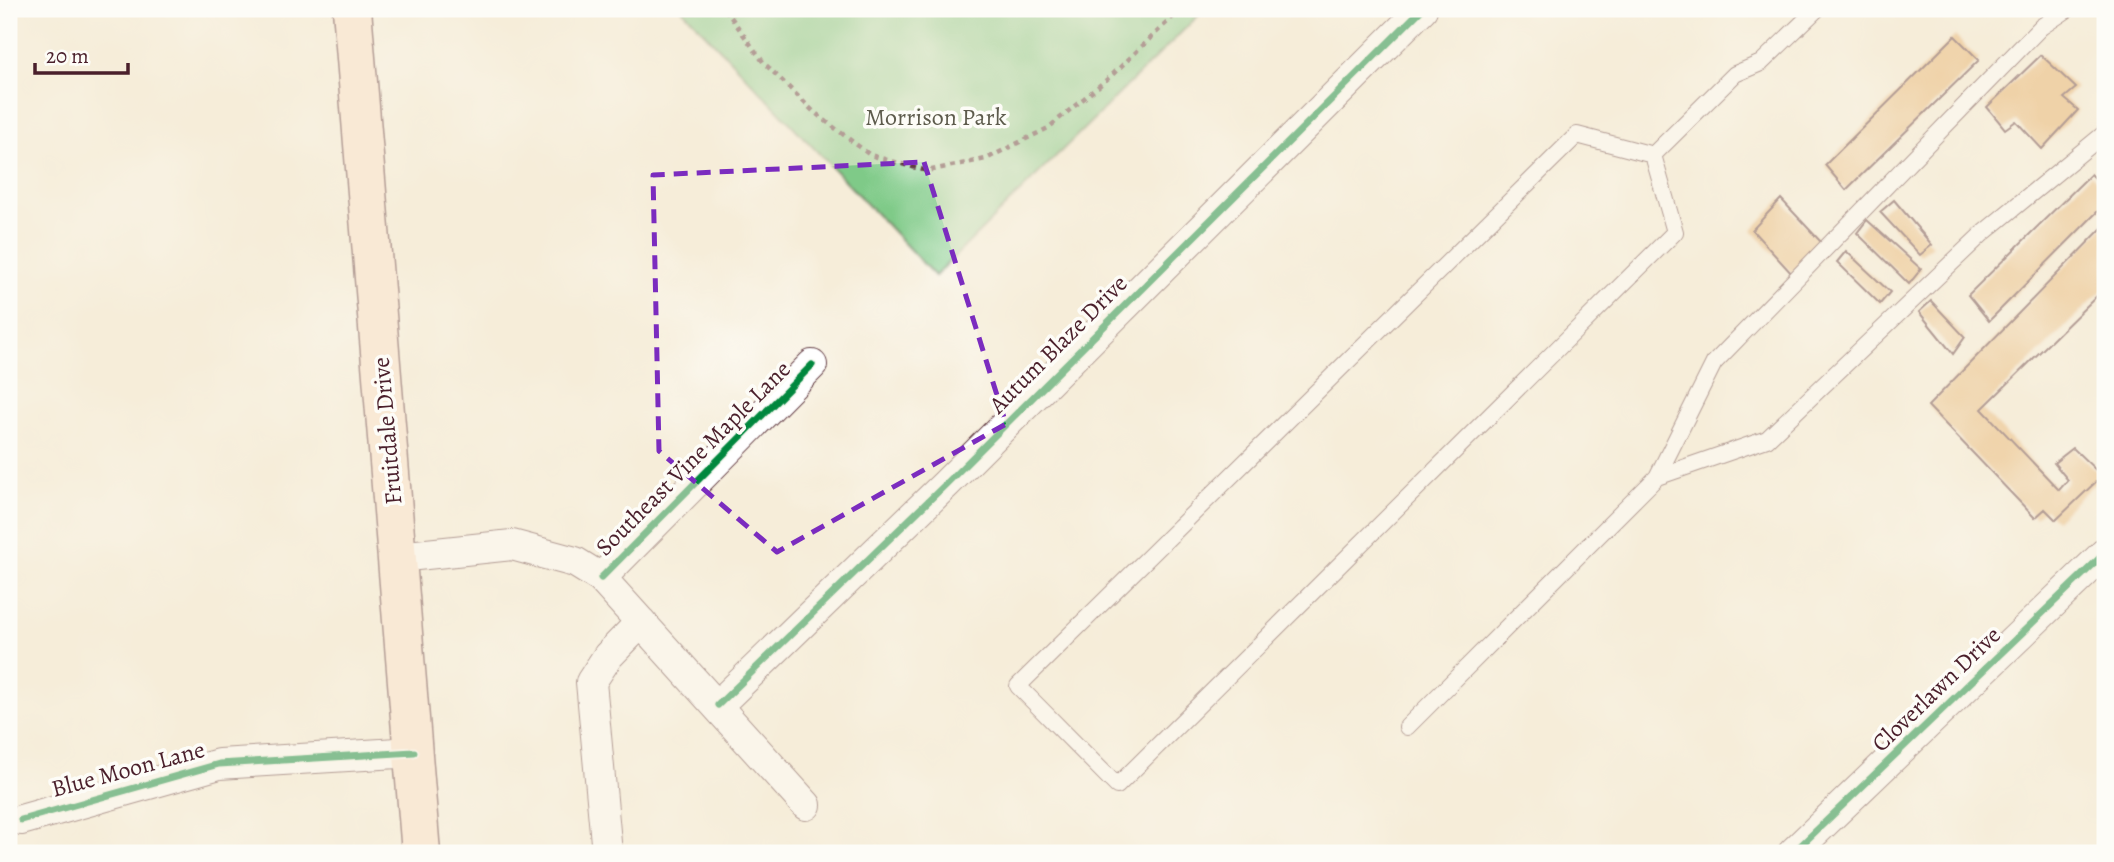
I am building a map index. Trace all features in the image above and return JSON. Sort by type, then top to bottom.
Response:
[{"type":"main road","name":"Fruitdale Drive","points":[[352,9],[421,853]]},
{"type":"street","name":"Autum Blaze Drive","points":[[718,705],[946,484],[1422,9]]},
{"type":"street","name":"Southeast Vine Maple Lane","points":[[601,579],[812,365]]},
{"type":"street","points":[[398,557],[513,545],[575,562],[601,579],[806,805]]},
{"type":"street","name":"Cloverlawn Drive","points":[[1793,853],[2105,553]]},
{"type":"street","points":[[607,853],[591,682],[608,656],[641,622]]},
{"type":"street","name":"Blue Moon Lane","points":[[21,820],[219,764],[414,752]]},
{"type":"lane","points":[[1653,155],[1735,74],[1761,63],[1817,9]]},
{"type":"lane","points":[[1407,727],[1657,477],[1714,362],[2041,27],[2068,9]]},
{"type":"lane","points":[[1657,477],[1767,439],[1982,234],[2105,132]]},
{"type":"lane","points":[[1577,135],[1653,155],[1675,232],[1117,786],[1018,686],[1577,135]]},
{"type":"path","points":[[725,9],[764,63],[814,112],[870,155],[927,171],[986,159],[1048,128],[1111,76],[1181,9]]},
{"type":"highlighted area","points":[[924,162],[1006,424],[777,552],[659,451],[653,175]]},
{"type":"green space","name":"Morrison Park","points":[[682,9],[1205,9],[935,276]]},
{"type":"building","points":[[1955,36],[1979,60],[1846,190],[1825,165]]},
{"type":"building","points":[[2041,55],[2076,88],[2064,98],[2078,110],[2042,149],[2016,121],[2005,129],[1987,107]]},
{"type":"building","points":[[2091,174],[2105,188],[2105,204],[1989,321],[1968,295]]},
{"type":"building","points":[[1781,199],[1821,242],[1792,274],[1752,230]]},
{"type":"building","points":[[1894,200],[1932,245],[1920,255],[1880,212]]},
{"type":"building","points":[[1867,220],[1921,269],[1909,284],[1857,233]]},
{"type":"building","points":[[2105,225],[2105,288],[1982,409],[2059,490],[2068,480],[2054,463],[2073,448],[2102,476],[2056,520],[2045,509],[2035,518],[1928,406]]},
{"type":"building","points":[[1846,251],[1890,292],[1880,304],[1837,262]]},
{"type":"building","points":[[1931,301],[1965,337],[1953,354],[1919,312]]},
{"type":"cycle path","points":[[718,705],[946,484],[1422,9]]},
{"type":"cycle path","points":[[601,578],[812,365]]},
{"type":"cycle path","points":[[1793,853],[2105,553]]},
{"type":"cycle path","points":[[21,820],[219,764],[414,752]]}]
